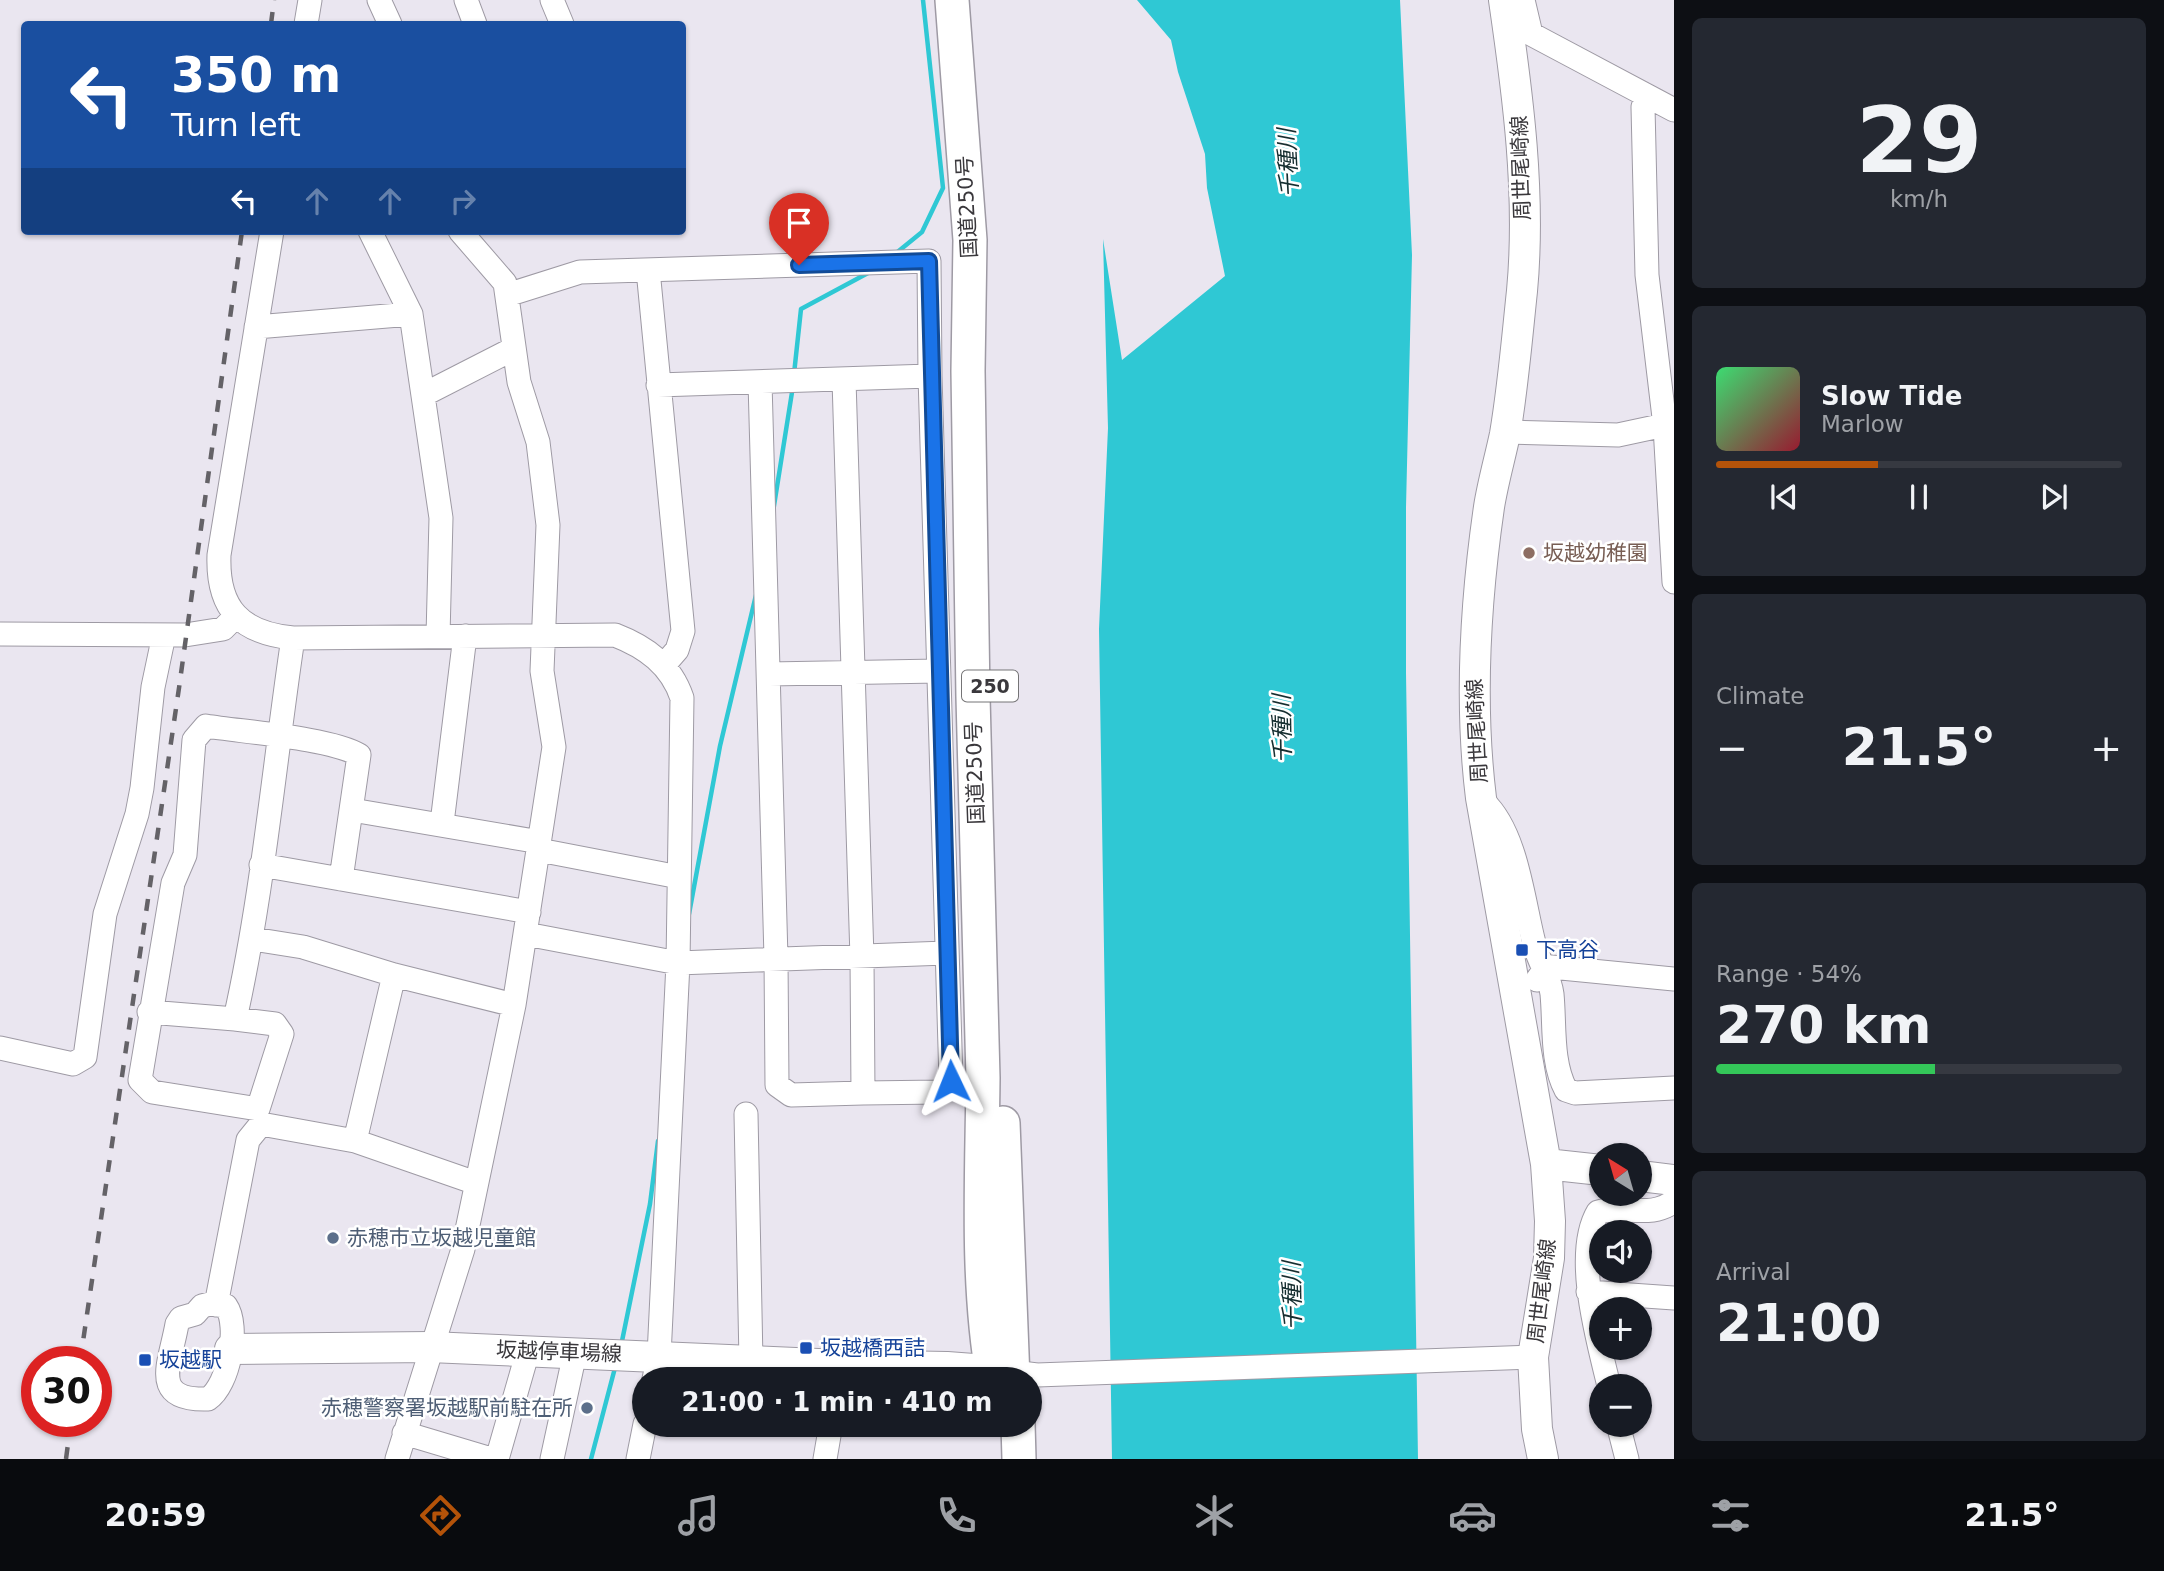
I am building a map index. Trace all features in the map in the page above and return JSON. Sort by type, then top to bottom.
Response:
[{"type":"highway","name":"国道250号","points":[[952,0],[970,240],[968,371],[986,1339],[1005,1367]]},
{"type":"highway","name":"国道250号","points":[[972,0],[976,22],[988,242],[985,377],[990,696],[1010,1367]]},
{"type":"highway","points":[[1000,1437],[1001,1459]]},
{"type":"highway","points":[[1018,1437],[1019,1459]]},
{"type":"main road","name":"周世尾崎線","points":[[1504,0],[1519,110],[1524,183],[1522,288],[1505,432],[1489,505],[1476,620],[1474,740],[1481,798],[1546,1164],[1550,1221],[1549,1258],[1534,1357],[1537,1429],[1543,1459]]},
{"type":"main road","points":[[1546,1164],[1589,1169]]},
{"type":"main road","points":[[1652,1177],[1674,1180]]},
{"type":"main road","name":"坂越停車場線","points":[[230,1349],[430,1347],[575,1353],[652,1367]]},
{"type":"main road","name":"坂越停車場線","points":[[670,1367],[751,1361],[800,1367]]},
{"type":"street","points":[[306,21],[310,0]]},
{"type":"street","points":[[379,0],[389,21]]},
{"type":"street","points":[[466,0],[474,21]]},
{"type":"street","points":[[552,0],[561,21]]},
{"type":"street","points":[[1523,0],[1531,34],[1674,110]]},
{"type":"street","points":[[1647,96],[1643,107],[1647,275],[1670,425],[1674,582]]},
{"type":"street","points":[[271,235],[219,555],[218,582],[236,616],[250,627],[270,636],[293,638],[615,635],[637,643],[664,665],[677,682],[682,698],[678,963],[657,1367]]},
{"type":"street","points":[[372,235],[411,314],[441,517],[438,636]]},
{"type":"street","points":[[397,1459],[430,1347],[463,1250],[514,1005],[554,747],[542,671],[548,524],[544,476],[513,349],[505,283],[463,235]]},
{"type":"street","points":[[507,295],[580,272],[929,261],[951,1081],[940,1093],[791,1095],[776,1085],[776,958],[760,382]]},
{"type":"street","points":[[648,270],[683,631],[677,650],[664,665]]},
{"type":"street","points":[[256,327],[411,314]]},
{"type":"street","points":[[423,395],[513,349]]},
{"type":"street","points":[[658,385],[930,376]]},
{"type":"street","points":[[844,380],[862,958],[863,1093]]},
{"type":"street","points":[[1505,432],[1607,435],[1635,433],[1670,425]]},
{"type":"street","points":[[0,634],[164,635],[223,629],[236,616]]},
{"type":"street","points":[[0,1048],[73,1064],[85,1057],[105,914],[137,814],[153,687],[164,635]]},
{"type":"street","points":[[442,823],[465,636]]},
{"type":"street","points":[[235,1018],[253,939],[293,638]]},
{"type":"street","points":[[769,674],[938,671]]},
{"type":"street","points":[[341,879],[359,755],[345,746],[206,726],[194,740],[186,855],[173,883],[149,1012],[140,1080],[152,1092],[355,1141],[476,1183]]},
{"type":"street","points":[[1481,798],[1504,830],[1552,992],[1553,1034],[1561,1082],[1566,1090],[1575,1093],[1674,1088]]},
{"type":"street","points":[[352,810],[442,823],[679,877]]},
{"type":"street","points":[[261,865],[341,879],[528,923],[678,963],[946,953]]},
{"type":"street","points":[[253,939],[303,947],[394,975],[514,1005]]},
{"type":"street","points":[[1526,1055],[1539,1029],[1537,978],[1544,970],[1550,967],[1674,979]]},
{"type":"street","points":[[355,1141],[394,975]]},
{"type":"street","points":[[149,1012],[235,1018],[275,1024],[282,1034],[260,1116],[248,1140],[216,1305]]},
{"type":"street","points":[[746,1114],[751,1361]]},
{"type":"street","points":[[1606,1374],[1588,1292],[1590,1225],[1598,1212],[1613,1208],[1642,1211],[1664,1209],[1674,1201]]},
{"type":"street","points":[[1588,1292],[1674,1298]]},
{"type":"street","points":[[202,1306],[226,1306],[231,1314],[230,1349],[223,1382],[215,1394],[208,1399],[192,1399],[173,1394],[168,1384],[177,1324],[181,1318],[195,1314],[202,1306]]},
{"type":"street","points":[[404,1433],[494,1459],[528,1351]]},
{"type":"street","points":[[552,1459],[575,1353]]},
{"type":"street","points":[[1042,1374],[1534,1357]]},
{"type":"street","points":[[638,1459],[642,1437]]},
{"type":"street","points":[[825,1459],[829,1437]]},
{"type":"street","points":[[1621,1437],[1627,1459]]},
{"type":"water","name":"千種川","points":[[1137,0],[1400,0],[1412,255],[1406,507],[1406,673],[1418,1459],[1112,1459],[1099,629],[1108,428],[1103,239],[1122,360],[1225,276],[1207,188],[1205,154],[1178,72],[1171,40]]},
{"type":"waterway","points":[[895,254],[922,232],[943,188],[923,0]]},
{"type":"waterway","points":[[794,374],[801,309],[868,273]]},
{"type":"waterway","points":[[773,512],[793,386]]},
{"type":"waterway","points":[[689,914],[720,746],[756,595]]},
{"type":"waterway","points":[[621,1346],[650,1204],[658,1141]]},
{"type":"waterway","points":[[591,1459],[616,1364]]},
{"type":"railway","points":[[271,21],[274,0]]},
{"type":"railway","points":[[82,1346],[179,688],[241,235]]},
{"type":"railway","points":[[66,1459],[69,1437]]},
{"type":"place","name":"坂越幼稚園","points":[[1529,553]]},
{"type":"place","name":"下高谷","points":[[1522,950]]},
{"type":"place","name":"赤穂市立坂越児童館","points":[[333,1238]]},
{"type":"place","name":"坂越橋西詰","points":[[806,1348]]},
{"type":"place","name":"坂越駅","points":[[145,1360]]},
{"type":"place","name":"赤穂警察署坂越駅前駐在所","points":[[587,1408]]},
{"type":"route","points":[[799,265],[929,261],[931,430],[951,1081]]}]
